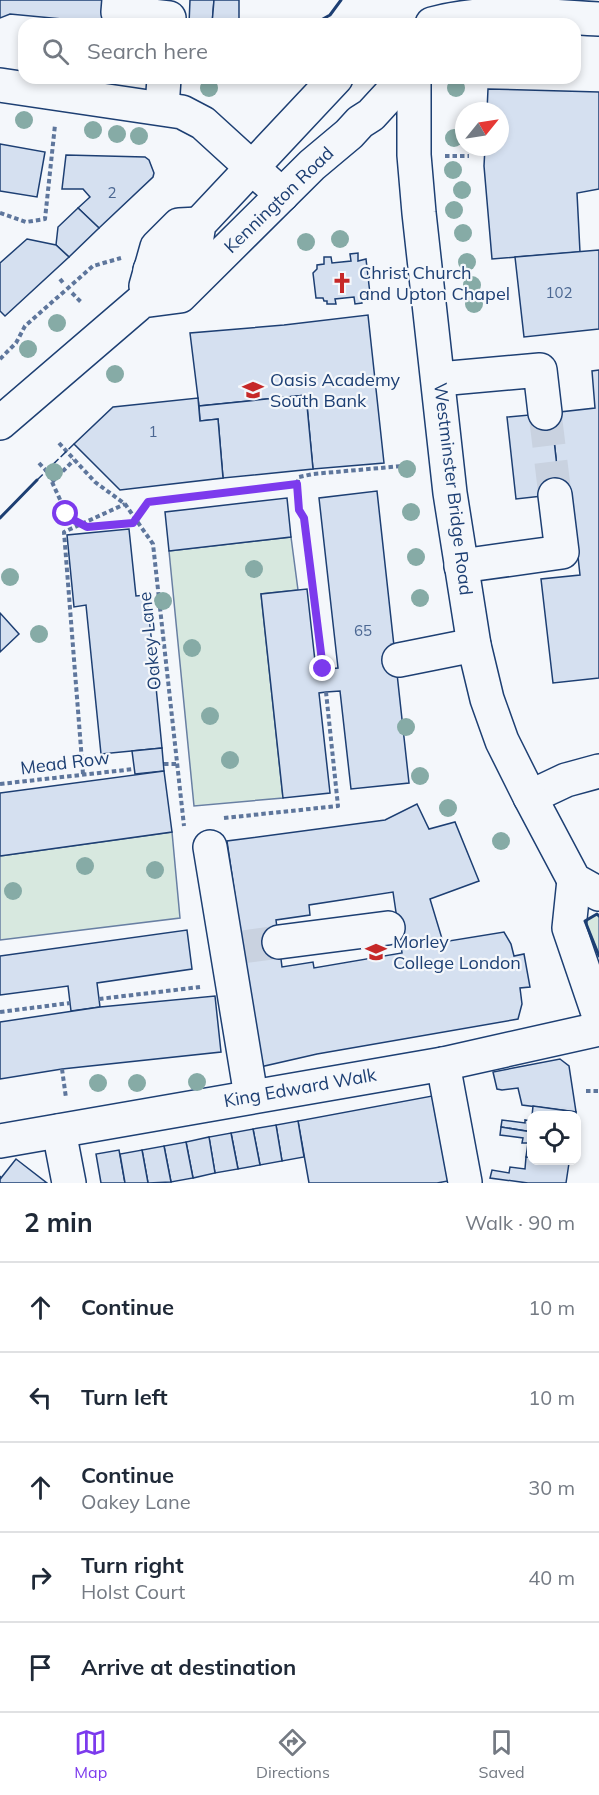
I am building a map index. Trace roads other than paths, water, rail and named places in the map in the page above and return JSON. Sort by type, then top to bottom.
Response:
[{"type":"main road","points":[[119,0],[118,12],[170,14]]},
{"type":"main road","points":[[418,18],[425,0]]},
{"type":"main road","points":[[463,18],[494,15],[573,18]]},
{"type":"main road","points":[[581,18],[599,19]]},
{"type":"main road","points":[[0,423],[142,301],[157,247],[179,225],[199,224],[330,84]]},
{"type":"main road","name":"Kennington Road","points":[[142,301],[180,296],[282,195],[360,122],[371,115],[399,84]]},
{"type":"main road","name":"Westminster Bridge Road","points":[[414,84],[416,179],[450,493],[474,645],[487,699],[502,741],[530,797],[586,887],[569,928],[599,1016]]},
{"type":"main road","points":[[0,85],[57,94],[163,93],[182,112],[203,123],[282,195]]},
{"type":"main road","points":[[439,379],[540,370],[545,413]]},
{"type":"main road","points":[[461,566],[562,552],[555,495]]},
{"type":"main road","points":[[399,660],[474,645]]},
{"type":"main road","points":[[530,797],[566,780],[599,771]]},
{"type":"main road","points":[[205,832],[234,947],[251,1096]]},
{"type":"main road","points":[[279,942],[388,928]]},
{"type":"main road","name":"King Edward Walk","points":[[0,1141],[443,1064],[599,1029]]},
{"type":"main road","points":[[443,1064],[465,1182]]},
{"type":"main road","points":[[59,1131],[69,1183]]},
{"type":"tunnel","points":[[545,413],[555,495]]},
{"type":"tunnel","points":[[242,947],[279,942]]},
{"type":"place","name":"Christ Church and Upton Chapel","points":[[342,283]]},
{"type":"place","name":"Oasis Academy South Bank","points":[[253,390]]},
{"type":"place","name":"Morley College London","points":[[376,952]]}]
